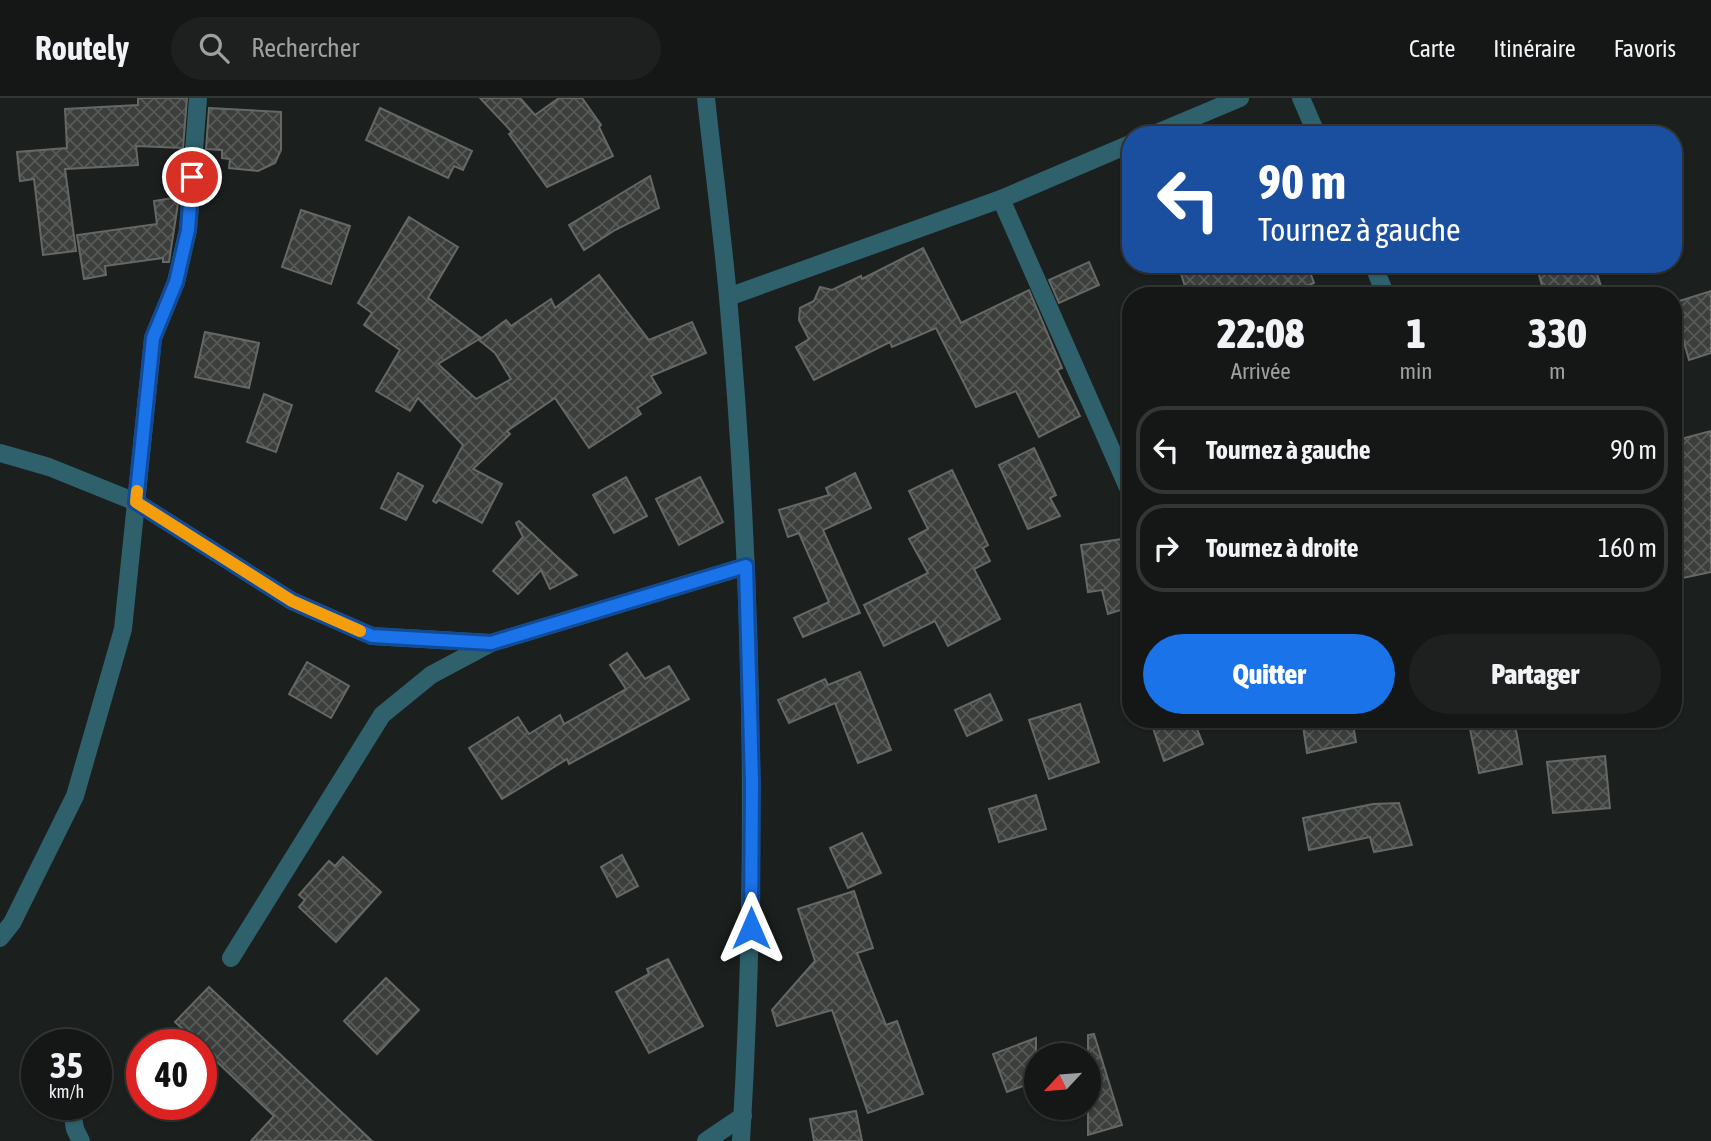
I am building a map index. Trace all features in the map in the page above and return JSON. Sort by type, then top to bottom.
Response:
[{"type":"street","points":[[0,938],[12,923],[75,796],[123,629],[153,338],[176,282],[188,230],[198,98]]},
{"type":"street","points":[[706,98],[728,297],[746,566],[752,782],[751,952],[741,1141]]},
{"type":"street","points":[[1173,126],[1240,98]]},
{"type":"street","points":[[1301,98],[1313,126]]},
{"type":"street","points":[[728,297],[1001,199],[1122,147]]},
{"type":"street","points":[[1001,199],[1122,474]]},
{"type":"street","points":[[0,453],[49,467],[136,502],[292,601],[372,636],[491,643]]},
{"type":"street","points":[[231,958],[300,842],[382,715],[431,675],[491,643],[746,566]]},
{"type":"street","points":[[706,1141],[743,1116]]},
{"type":"street","points":[[74,1120],[81,1141]]},
{"type":"building","points":[[138,98],[187,98],[183,148],[136,146],[138,165],[65,169],[76,251],[43,255],[34,179],[20,181],[17,152],[67,148],[65,109],[138,105]]},
{"type":"building","points":[[480,98],[520,98],[535,115],[559,98],[582,98],[601,125],[599,127],[613,156],[547,187],[509,134],[512,132]]},
{"type":"building","points":[[209,108],[281,112],[281,150],[275,163],[258,171],[229,168],[230,159],[222,158],[222,150],[206,149]]},
{"type":"building","points":[[380,108],[472,151],[463,170],[454,166],[448,178],[366,140]]},
{"type":"building","points":[[650,176],[659,208],[615,230],[584,250],[569,225]]},
{"type":"building","points":[[179,197],[169,262],[163,262],[163,258],[105,266],[106,275],[84,279],[77,235],[157,224],[154,201]]},
{"type":"building","points":[[301,210],[350,226],[331,284],[282,267]]},
{"type":"building","points":[[409,217],[458,247],[428,298],[481,338],[438,364],[476,399],[511,379],[495,353],[479,340],[506,320],[511,326],[551,299],[555,308],[599,275],[649,340],[692,322],[706,353],[651,376],[661,393],[637,408],[641,414],[589,448],[555,398],[507,431],[510,434],[473,469],[502,484],[482,523],[439,500],[436,503],[433,501],[463,445],[418,398],[410,411],[376,391],[400,350],[364,325],[372,313],[358,303]]},
{"type":"building","points":[[923,248],[961,323],[1029,290],[1062,368],[1057,370],[1080,416],[1039,437],[1016,391],[976,407],[936,328],[892,347],[890,342],[814,380],[796,347],[809,339],[799,320],[800,308],[814,301],[820,287],[832,290],[861,276],[862,279]]},
{"type":"building","points":[[1089,262],[1099,285],[1059,303],[1049,280]]},
{"type":"building","points":[[1181,273],[1310,273],[1314,283],[1305,287],[1185,287]]},
{"type":"building","points":[[1539,273],[1597,273],[1601,287],[1542,287]]},
{"type":"building","points":[[1711,291],[1711,353],[1689,360],[1682,335],[1682,300]]},
{"type":"building","points":[[205,332],[259,343],[249,388],[195,377]]},
{"type":"building","points":[[264,394],[292,405],[276,452],[247,442]]},
{"type":"building","points":[[1711,431],[1711,572],[1682,578],[1682,439]]},
{"type":"building","points":[[1034,448],[1056,495],[1050,498],[1060,516],[1028,529],[999,465]]},
{"type":"building","points":[[952,470],[988,545],[983,548],[990,561],[974,569],[1000,619],[948,646],[935,621],[884,646],[864,605],[928,573],[909,539],[928,529],[909,491]]},
{"type":"building","points":[[398,473],[423,486],[406,520],[381,508]]},
{"type":"building","points":[[855,473],[871,508],[823,530],[860,613],[803,637],[794,618],[829,602],[799,533],[788,537],[779,510],[829,495],[826,488]]},
{"type":"building","points":[[626,477],[647,516],[614,533],[593,495]]},
{"type":"building","points":[[700,477],[723,522],[679,545],[656,499]]},
{"type":"building","points":[[519,521],[577,575],[550,589],[541,570],[518,594],[493,571],[523,537],[516,523]]},
{"type":"building","points":[[1122,539],[1122,610],[1108,614],[1102,590],[1088,592],[1081,545]]},
{"type":"building","points":[[627,653],[645,679],[669,666],[689,699],[569,764],[567,759],[502,799],[469,748],[518,717],[529,734],[560,715],[564,724],[626,689],[610,665]]},
{"type":"building","points":[[307,662],[349,686],[331,718],[289,694]]},
{"type":"building","points":[[860,672],[891,750],[858,763],[835,703],[789,723],[778,700],[825,679],[828,685]]},
{"type":"building","points":[[990,694],[1002,720],[967,736],[955,710]]},
{"type":"building","points":[[1080,704],[1099,762],[1049,779],[1029,720]]},
{"type":"building","points":[[1153,728],[1197,728],[1203,744],[1164,761]]},
{"type":"building","points":[[1303,728],[1354,728],[1356,742],[1307,753]]},
{"type":"building","points":[[1470,728],[1516,728],[1522,764],[1479,773]]},
{"type":"building","points":[[1605,756],[1610,808],[1553,813],[1547,762]]},
{"type":"building","points":[[1036,795],[1046,829],[999,842],[989,809]]},
{"type":"building","points":[[1399,803],[1412,845],[1374,852],[1370,837],[1309,850],[1303,818],[1373,804]]},
{"type":"building","points":[[862,833],[881,873],[848,888],[830,848]]},
{"type":"building","points":[[622,855],[638,886],[617,897],[601,867]]},
{"type":"building","points":[[343,857],[381,892],[336,942],[299,907],[305,900],[299,895],[329,861],[335,866]]},
{"type":"building","points":[[854,891],[873,948],[857,953],[886,1025],[897,1021],[923,1094],[868,1113],[832,1010],[777,1026],[772,1010],[815,961],[798,909]]},
{"type":"building","points":[[668,959],[703,1026],[649,1053],[616,992],[649,974],[647,969]]},
{"type":"building","points":[[386,978],[419,1010],[377,1054],[344,1021]]},
{"type":"building","points":[[209,987],[372,1141],[251,1141],[274,1116],[217,1062],[217,1029],[182,1029],[175,1022]]},
{"type":"building","points":[[1094,1034],[1097,1043],[1088,1043],[1088,1035]]},
{"type":"building","points":[[1036,1038],[1036,1043],[1024,1043],[1024,1086],[1007,1092],[993,1054]]},
{"type":"building","points":[[1101,1057],[1122,1125],[1088,1135],[1088,1120],[1101,1120]]},
{"type":"building","points":[[856,1111],[862,1141],[814,1141],[810,1119]]},
{"type":"slow traffic","points":[[137,491],[136,502],[292,601],[360,631]]},
{"type":"route","points":[[192,177],[188,230],[176,282],[153,338],[136,502],[292,601],[372,636],[491,643],[746,566],[752,782],[751,928]]}]
